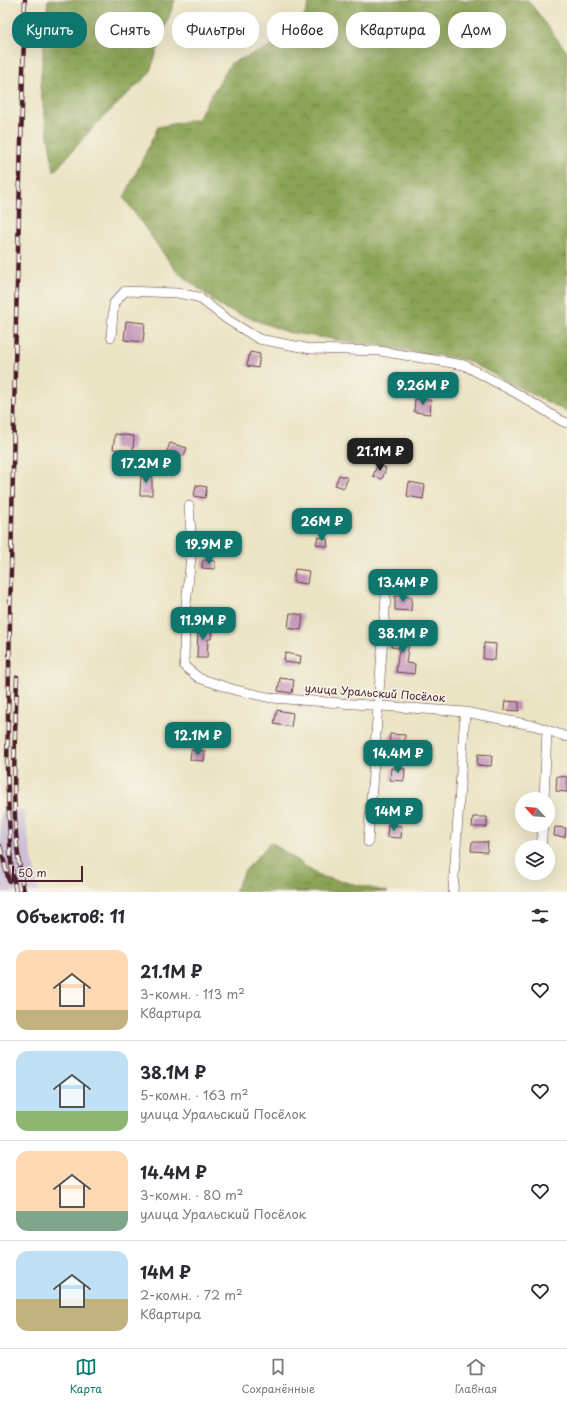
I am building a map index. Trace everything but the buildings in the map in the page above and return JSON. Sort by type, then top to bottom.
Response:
[{"type":"street","points":[[111,337],[114,303],[125,291],[177,293],[198,297],[228,320],[259,339],[311,349],[380,351],[464,365],[567,423]]},
{"type":"street","name":"улица Уральский Посёлок","points":[[189,506],[192,547],[185,614],[184,666],[199,678],[235,690],[272,698],[465,712],[536,726],[567,737]]},
{"type":"street","points":[[368,842],[387,583]]},
{"type":"street","points":[[453,892],[465,712]]},
{"type":"street","points":[[544,792],[547,730]]},
{"type":"shaded area","points":[[23,809],[39,892],[0,892],[0,813]]},
{"type":"green space","points":[[48,0],[175,0],[164,31],[164,12],[95,12],[95,48],[158,48],[149,74],[96,124],[54,172],[40,87],[44,48],[87,48],[87,12],[47,12]]},
{"type":"green space","points":[[310,0],[528,0],[567,52],[567,412],[466,360],[287,332],[223,308],[175,270],[124,198],[158,127],[197,119],[231,63],[268,48],[338,48],[338,12],[306,12]]},
{"type":"green space","points":[[271,842],[319,876],[388,892],[235,892],[243,873]]},
{"type":"railway","points":[[16,892],[11,864],[7,768],[16,320],[25,0]]},
{"type":"railway","points":[[17,677],[14,785],[16,839],[24,892]]},
{"type":"railway","points":[[0,846],[9,881]]}]
